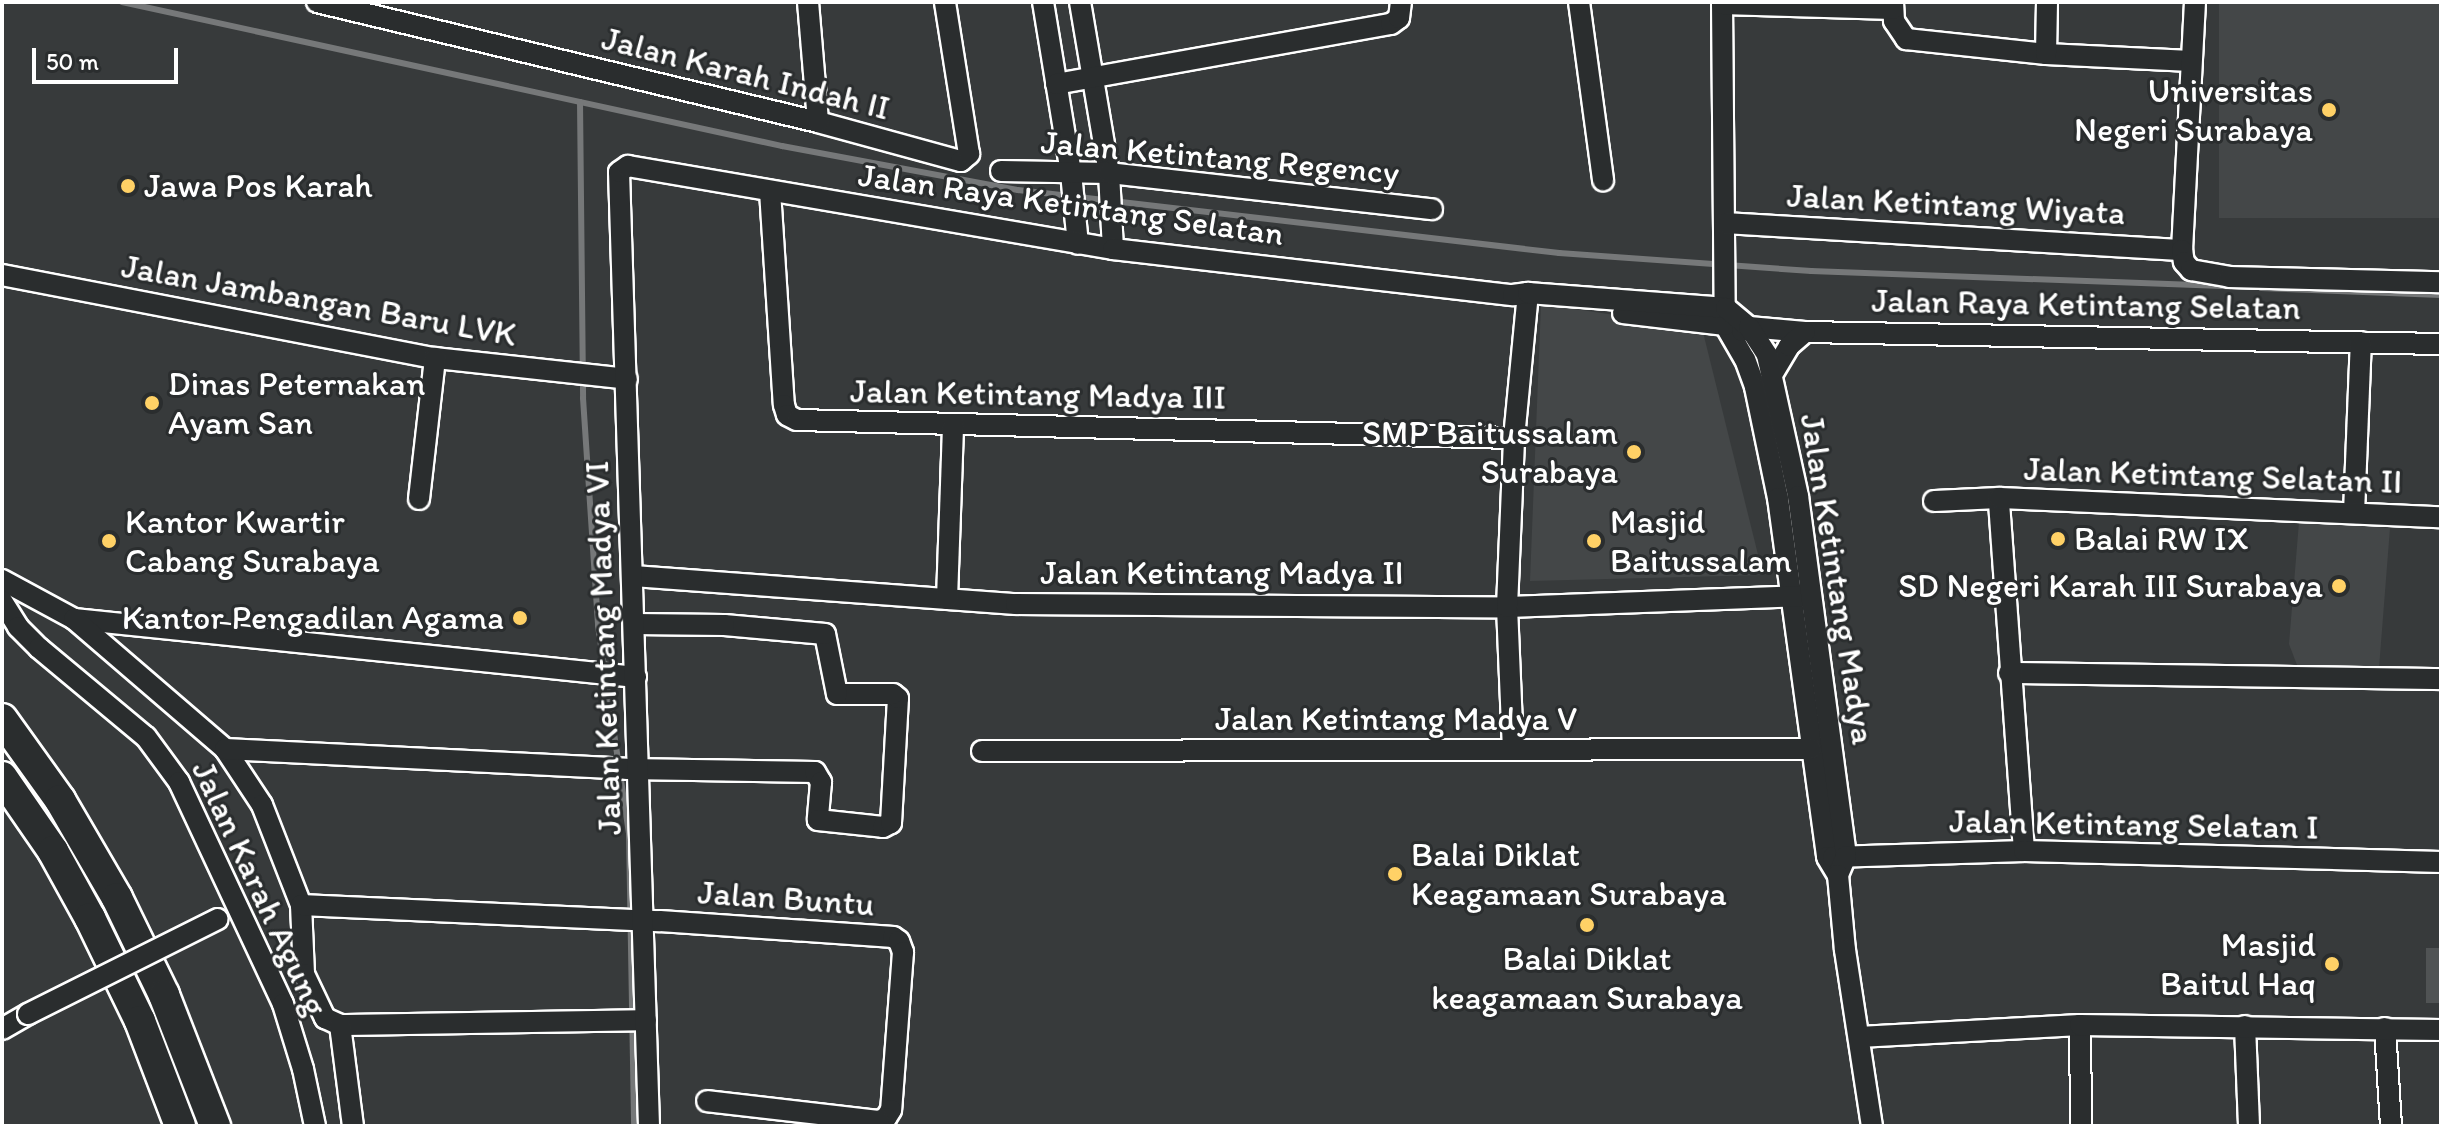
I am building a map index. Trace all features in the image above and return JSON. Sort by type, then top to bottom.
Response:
[{"type":"highway","points":[[2,719],[60,800],[117,898],[164,995],[215,1126]]},
{"type":"highway","points":[[2,777],[53,851],[90,918],[140,1021],[180,1126]]},
{"type":"street","name":"Jalan Karah Indah II","points":[[317,2],[818,122],[961,161],[969,154],[945,2]]},
{"type":"street","points":[[808,2],[818,122]]},
{"type":"street","points":[[1043,2],[1078,244]]},
{"type":"street","points":[[1080,2],[1110,179],[1113,249]]},
{"type":"street","points":[[1056,84],[1391,24],[1399,18],[1401,2]]},
{"type":"street","points":[[1579,2],[1603,180]]},
{"type":"street","points":[[2046,54],[2047,2]]},
{"type":"street","points":[[2195,2],[2182,250],[2184,262],[2191,270],[2229,277],[2441,282]]},
{"type":"street","points":[[1722,3],[1893,6],[1894,21],[1906,39],[2046,54],[2191,61]]},
{"type":"street","name":"Jalan Ketintang Madya","points":[[1722,3],[1726,226],[1732,317],[1755,387],[1778,498],[1811,749],[1837,863]]},
{"type":"street","name":"Jalan Raya Ketintang Selatan","points":[[620,168],[631,166],[1113,249],[1523,297],[1732,317],[1805,332],[2441,344]]},
{"type":"street","name":"Jalan Ketintang Madya VI","points":[[620,168],[634,624],[626,676],[631,1019],[649,1126]]},
{"type":"street","name":"Jalan Ketintang Regency","points":[[1001,171],[1432,209]]},
{"type":"street","name":"Jalan Ketintang Madya III","points":[[770,191],[787,415],[797,420],[1514,438]]},
{"type":"street","name":"Jalan Ketintang Wiyata","points":[[1726,226],[2182,250]]},
{"type":"street","name":"Jalan Jambangan Baru LVK","points":[[2,275],[435,358],[627,379]]},
{"type":"street","points":[[1513,750],[1507,607],[1523,297]]},
{"type":"street","name":"Jalan Ketintang Madya","points":[[1732,317],[1767,355],[1798,496],[1837,863],[1872,1126]]},
{"type":"street","points":[[1773,373],[1789,346],[1805,332]]},
{"type":"street","points":[[2354,513],[2361,342]]},
{"type":"street","points":[[419,499],[435,358]]},
{"type":"street","points":[[947,599],[953,424]]},
{"type":"street","points":[[1934,501],[1999,498]]},
{"type":"street","name":"Jalan Ketintang Selatan II","points":[[2024,851],[1999,498],[2441,517]]},
{"type":"street","name":"Jalan Ketintang Madya II","points":[[633,576],[1016,604],[1507,607],[1811,596]]},
{"type":"street","points":[[2,580],[74,619],[225,749],[262,805],[301,905],[304,974],[325,1018],[340,1025],[631,1019]]},
{"type":"street","name":"Jalan Karah Agung","points":[[2,601],[29,638],[146,737],[167,761],[239,906],[283,1004],[303,1069],[315,1126]]},
{"type":"street","points":[[74,619],[626,676]]},
{"type":"street","points":[[225,749],[626,769],[815,772],[821,782],[818,820],[883,827],[892,822],[900,708],[893,694],[835,693],[825,634],[724,625],[634,624]]},
{"type":"street","points":[[2009,673],[2441,679]]},
{"type":"street","name":"Jalan Ketintang Madya V","points":[[982,751],[1811,749]]},
{"type":"street","name":"Jalan Ketintang Selatan I","points":[[1837,863],[2024,851],[2441,862]]},
{"type":"street","points":[[301,905],[630,920]]},
{"type":"street","points":[[2,1029],[239,906]]},
{"type":"street","name":"Jalan Buntu","points":[[630,920],[893,937],[903,948],[891,1110],[886,1118],[879,1121],[707,1101]]},
{"type":"street","points":[[340,1025],[353,1126]]},
{"type":"street","points":[[2080,1025],[2081,1126]]},
{"type":"street","points":[[1859,1037],[2080,1025],[2441,1030]]},
{"type":"street","points":[[2245,1026],[2249,1126]]},
{"type":"street","points":[[2385,1028],[2391,1126]]},
{"type":"shaded area","name":"Universitas Negeri Surabaya","points":[[2219,2],[2441,2],[2441,218],[2219,218]]},
{"type":"shaded area","name":"SMP Baitussalam Surabaya","points":[[1541,304],[1702,328],[1763,575],[1530,581]]},
{"type":"shaded area","name":"SD Negeri Karah III Surabaya","points":[[2299,522],[2390,528],[2379,668],[2297,665],[2289,644]]},
{"type":"shaded area","points":[[2426,948],[2441,948],[2441,1003],[2426,1003]]},
{"type":"waterway","points":[[122,2],[782,146],[1018,190],[1559,253],[1811,271],[2230,286]]},
{"type":"waterway","points":[[580,102],[583,398],[598,626],[629,833],[634,1126]]},
{"type":"waterway","points":[[2261,288],[2441,295]]},
{"type":"place","name":"Universitas Negeri Surabaya","points":[[2329,110]]},
{"type":"place","name":"Jawa Pos Karah","points":[[128,186]]},
{"type":"place","name":"Dinas Peternakan Ayam San","points":[[152,403]]},
{"type":"place","name":"SMP Baitussalam Surabaya","points":[[1634,452]]},
{"type":"place","name":"Balai RW IX","points":[[2058,539]]},
{"type":"place","name":"Kantor Kwartir Cabang Surabaya","points":[[109,541]]},
{"type":"place","name":"Masjid Baitussalam","points":[[1594,541]]},
{"type":"place","name":"SD Negeri Karah III Surabaya","points":[[2339,586]]},
{"type":"place","name":"Kantor Pengadilan Agama","points":[[520,618]]},
{"type":"place","name":"Balai Diklat Keagamaan Surabaya","points":[[1395,874]]},
{"type":"place","name":"Balai Diklat keagamaan Surabaya","points":[[1587,925]]},
{"type":"place","name":"Masjid Baitul Haq","points":[[2332,964]]}]
